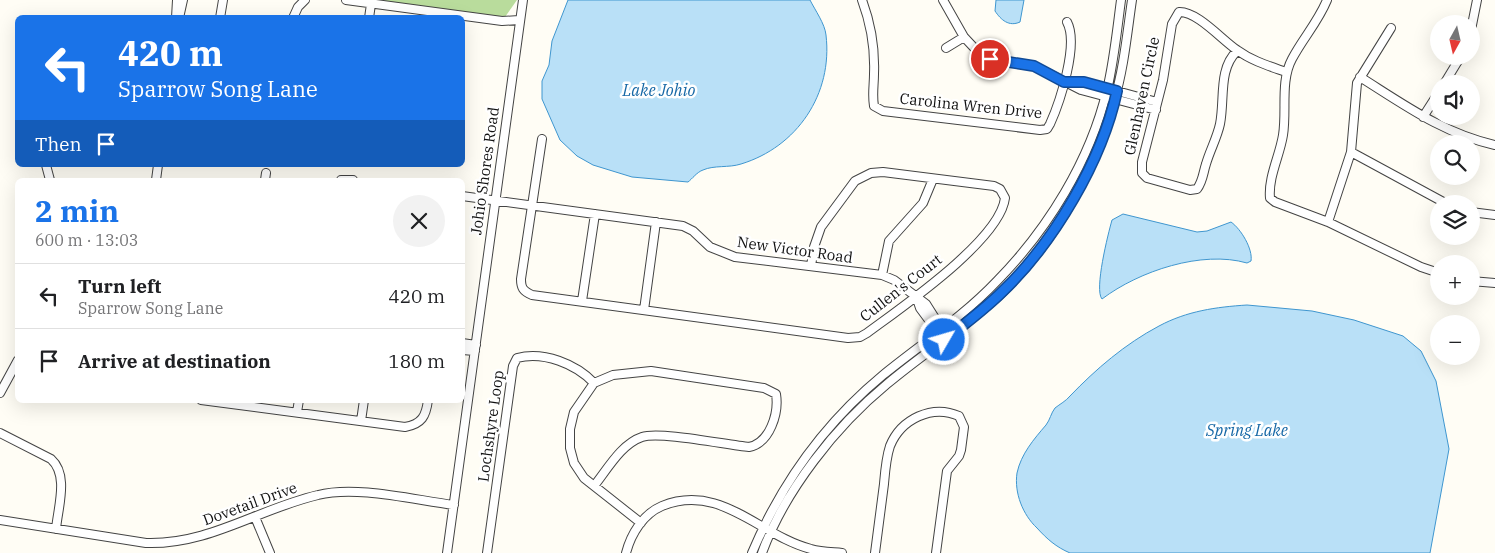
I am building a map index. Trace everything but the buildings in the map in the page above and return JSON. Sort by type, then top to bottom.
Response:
[{"type":"street","points":[[177,0],[177,15]]},
{"type":"street","points":[[178,15],[183,0]]},
{"type":"street","points":[[220,15],[222,0]]},
{"type":"street","points":[[294,15],[298,7],[305,0]]},
{"type":"street","points":[[346,0],[438,15]]},
{"type":"street","name":"Johio Shores Road","points":[[448,553],[522,0]]},
{"type":"street","name":"Carolina Wren Drive","points":[[862,0],[869,20],[873,48],[872,96],[874,106],[883,111],[1047,129],[1052,120],[1064,82]]},
{"type":"street","points":[[943,0],[964,37],[979,53],[990,59],[1034,66],[1064,82],[1156,106]]},
{"type":"street","points":[[752,553],[764,526],[798,468],[833,422],[861,394],[996,283],[1035,237],[1057,205],[1077,169],[1106,93],[1121,0]]},
{"type":"street","points":[[762,553],[772,531],[808,469],[834,436],[886,384],[1004,291],[1045,241],[1067,209],[1085,176],[1116,95],[1132,0]]},
{"type":"street","points":[[1326,0],[1320,16],[1291,59],[1286,72],[1283,134],[1269,188],[1270,198],[1275,202],[1328,222],[1421,267],[1430,270]]},
{"type":"street","points":[[1474,15],[1477,0]]},
{"type":"street","points":[[369,15],[371,4]]},
{"type":"street","name":"Glenhaven Circle","points":[[1237,50],[1230,58],[1225,70],[1220,122],[1202,182],[1197,189],[1190,190],[1146,178],[1142,173],[1142,162],[1163,80],[1172,24],[1179,12],[1192,15],[1237,50],[1260,63],[1286,72]]},
{"type":"street","points":[[465,18],[502,21],[519,20]]},
{"type":"street","points":[[1064,82],[1072,39],[1067,22]]},
{"type":"street","points":[[1328,222],[1350,152],[1354,104],[1360,77],[1391,28]]},
{"type":"street","points":[[946,48],[964,37]]},
{"type":"street","points":[[1360,77],[1423,117],[1470,138],[1495,145]]},
{"type":"street","points":[[1423,117],[1430,106]]},
{"type":"street","points":[[533,206],[542,139]]},
{"type":"street","points":[[1350,152],[1430,195]]},
{"type":"street","name":"Cullen's Court","points":[[533,206],[521,286],[525,292],[532,295],[848,338],[860,337],[868,333],[916,296],[983,236],[999,218],[1004,207],[1005,198],[1000,189],[994,186],[871,172],[860,177],[821,227],[814,246],[811,266]]},
{"type":"street","points":[[882,275],[889,241],[924,203],[932,179]]},
{"type":"street","name":"New Victor Road","points":[[465,196],[683,226],[693,231],[710,248],[735,257],[882,275],[916,296],[920,308],[940,330],[944,340]]},
{"type":"street","points":[[1480,213],[1495,215]]},
{"type":"street","points":[[582,301],[595,214]]},
{"type":"street","points":[[644,310],[656,222]]},
{"type":"street","points":[[1480,281],[1495,283]]},
{"type":"street","points":[[465,344],[475,348]]},
{"type":"street","points":[[465,350],[475,348]]},
{"type":"street","name":"Lochshyre Loop","points":[[487,553],[513,366],[517,358],[525,356],[560,361],[575,366],[594,383]]},
{"type":"street","points":[[0,393],[15,365]]},
{"type":"street","points":[[594,486],[622,451],[642,437],[660,436],[749,448],[758,446],[766,437],[774,419],[777,401],[776,394],[764,388],[650,371],[613,375],[594,383],[574,412],[570,429],[570,448],[574,463],[584,478],[594,486],[641,522]]},
{"type":"street","points":[[242,403],[406,427],[422,421],[427,403]]},
{"type":"street","points":[[297,412],[298,403]]},
{"type":"street","points":[[361,421],[364,403]]},
{"type":"street","points":[[875,553],[886,462],[891,444],[910,422],[920,415],[935,411],[960,416],[964,426],[959,456],[947,471],[936,553]]},
{"type":"street","points":[[0,434],[51,459],[56,464],[61,481],[56,529]]},
{"type":"street","name":"Dovetail Drive","points":[[0,520],[146,543],[170,544],[196,538],[318,494],[344,490],[454,505]]},
{"type":"street","points":[[626,553],[629,540],[641,522],[655,509],[676,500],[698,500],[726,507],[810,551],[842,553]]},
{"type":"street","points":[[255,517],[270,553]]},
{"type":"green space","points":[[371,0],[517,0],[505,17]]},
{"type":"water","name":"Lake Johio","points":[[568,0],[810,0],[822,22],[826,35],[827,57],[824,78],[817,97],[807,115],[779,145],[761,156],[741,164],[703,170],[688,182],[632,177],[593,165],[577,156],[560,140],[542,99],[542,81],[549,65],[552,41]]},
{"type":"water","points":[[996,0],[1024,0],[1020,22],[1012,24],[1003,20],[995,11]]},
{"type":"water","points":[[1123,214],[1197,232],[1207,231],[1231,222],[1239,229],[1246,240],[1251,261],[1247,263],[1211,259],[1191,261],[1152,272],[1117,289],[1102,299],[1100,285],[1102,261],[1112,220]]},
{"type":"water","name":"Spring Lake","points":[[1247,305],[1312,311],[1354,320],[1403,336],[1421,351],[1436,381],[1449,449],[1430,553],[1070,553],[1048,539],[1032,523],[1018,496],[1017,473],[1025,453],[1047,423],[1055,408],[1112,358],[1134,341],[1159,326],[1180,317],[1202,311]]},
{"type":"route","points":[[944,340],[1004,291],[1045,241],[1067,209],[1085,176],[1109,118],[1117,91],[1084,82],[1064,82],[1046,70],[1034,66],[990,59]]}]
